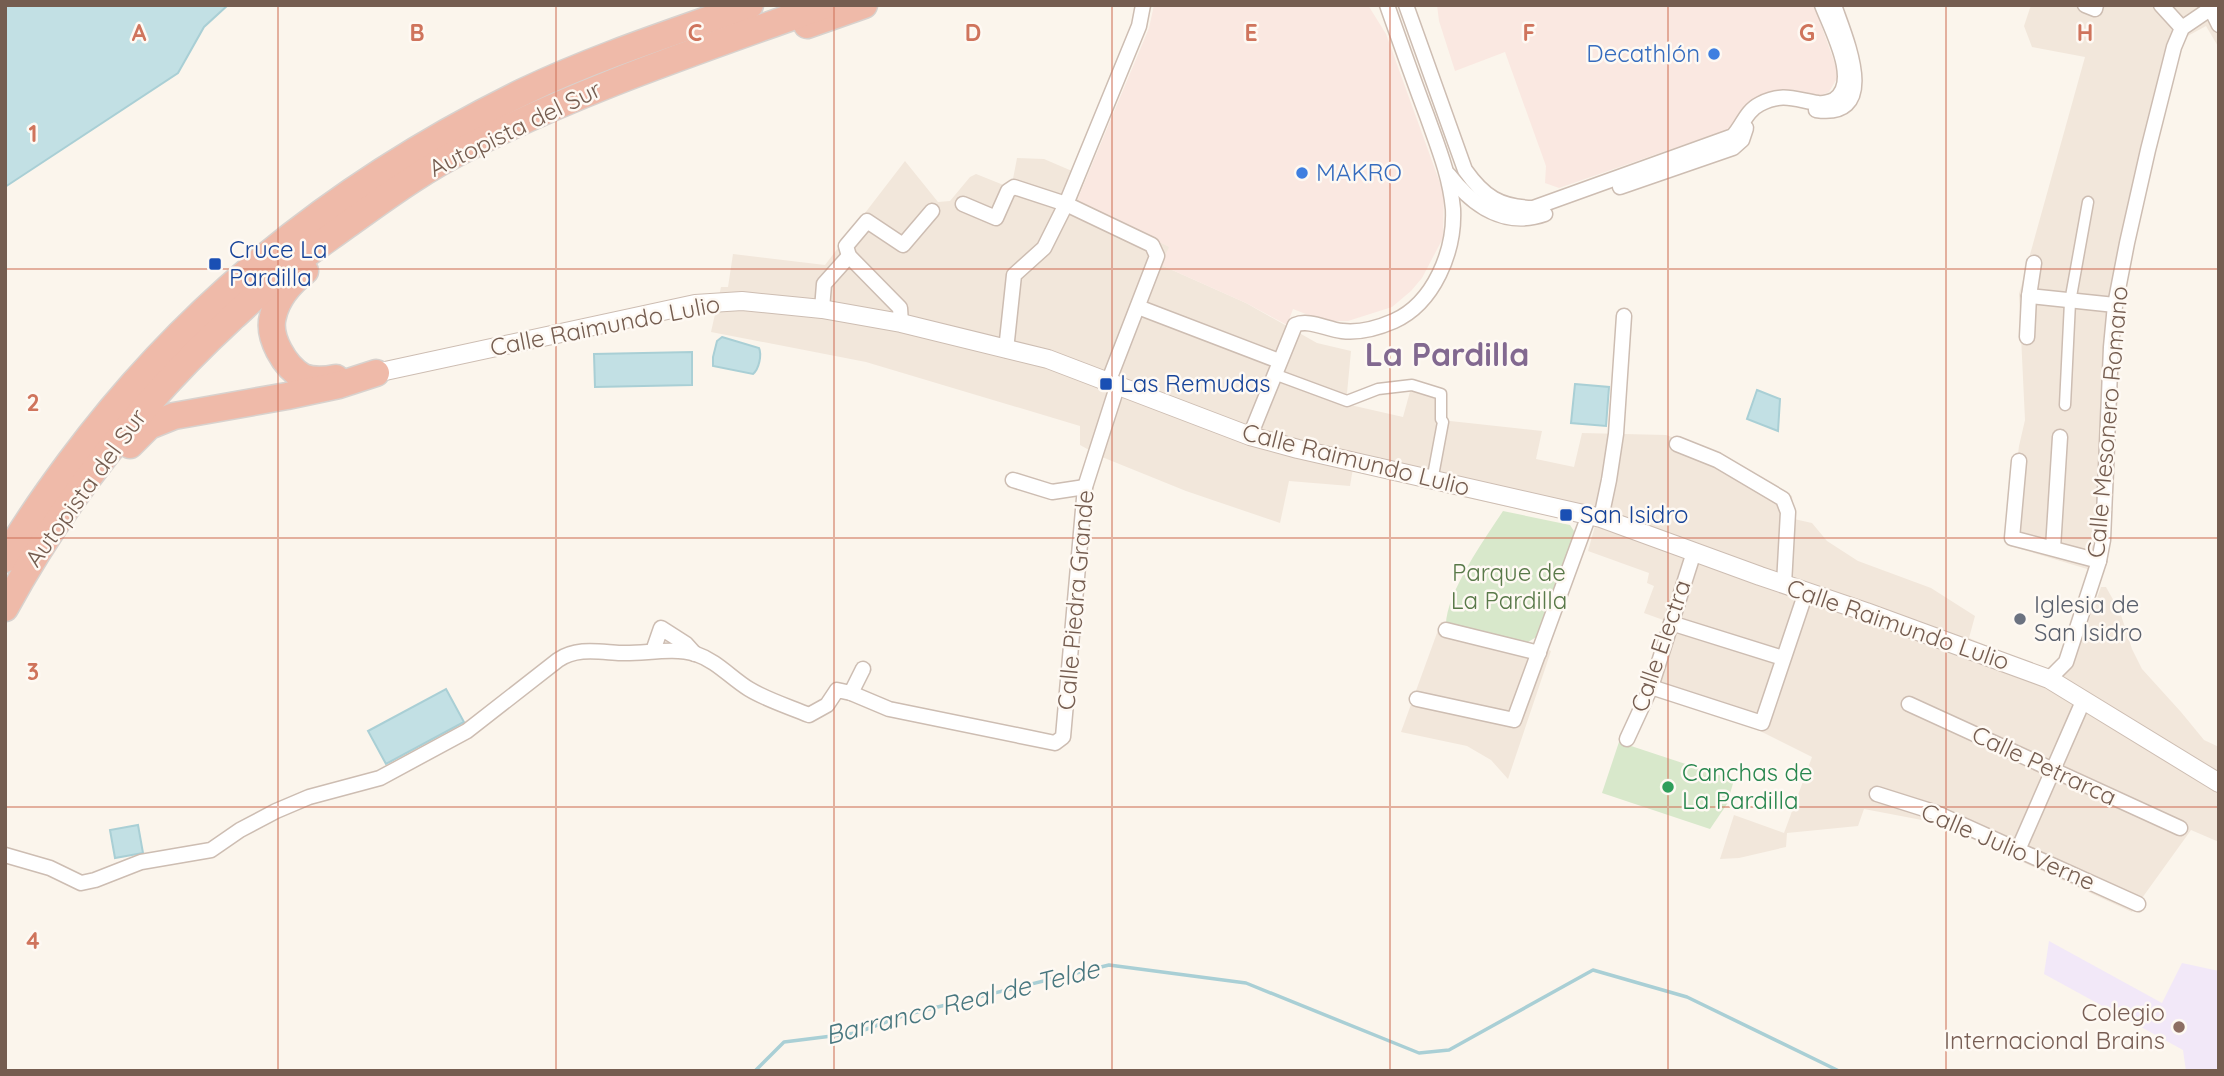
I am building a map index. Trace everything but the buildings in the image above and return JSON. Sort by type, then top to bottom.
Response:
[{"type":"highway","points":[[614,67],[721,5]]},
{"type":"highway","name":"Autopista del Sur","points":[[16,563],[65,511],[111,447],[161,388],[209,339],[281,273],[411,181],[464,149],[538,114],[614,67],[750,5]]},
{"type":"highway","name":"Autopista del Sur","points":[[5,608],[16,563],[44,497],[93,431],[193,321],[266,254],[348,192],[442,134],[526,91],[825,5]]},
{"type":"highway","points":[[614,67],[757,42],[864,5]]},
{"type":"highway","points":[[363,214],[341,243],[298,276],[283,294],[272,317],[275,341],[286,362],[304,377],[323,380],[376,373]]},
{"type":"highway","points":[[16,563],[60,539],[136,437],[149,426],[174,416],[339,385],[376,373]]},
{"type":"street","points":[[1006,350],[1014,275],[1044,248],[1066,204],[1139,26],[1143,5]]},
{"type":"street","points":[[1250,436],[1295,325],[1301,322],[1343,331],[1370,329],[1396,320],[1420,303],[1434,284],[1451,239],[1453,210],[1448,174],[1387,5]]},
{"type":"street","points":[[1406,5],[1465,170],[1481,190],[1496,201],[1514,208],[1533,208],[1733,136],[1752,108],[1769,99],[1793,97],[1819,103],[1834,99],[1844,88],[1847,76],[1822,5]]},
{"type":"street","points":[[1448,174],[1473,202],[1492,213],[1514,219],[1536,216],[1733,148],[1742,140],[1755,113],[1771,103],[1793,102],[1810,109],[1828,112],[1836,110],[1852,95],[1856,75],[1834,5]]},
{"type":"street","points":[[2161,5],[2182,28],[2210,7],[2219,25]]},
{"type":"street","name":"Calle Mesonero Romano","points":[[2049,679],[2066,662],[2099,561],[2115,305],[2148,150],[2182,28]]},
{"type":"street","name":"Calle Piedra Grande","points":[[851,693],[889,709],[965,725],[1055,743],[1063,737],[1084,487],[1113,382],[1157,256],[1152,245],[1066,204],[1014,187],[1008,191],[996,218],[963,204]]},
{"type":"street","points":[[2065,405],[2070,302],[2088,202]]},
{"type":"street","points":[[901,323],[900,308],[849,256],[846,246],[867,221],[903,245],[932,211]]},
{"type":"street","points":[[822,309],[824,284],[849,256]]},
{"type":"street","points":[[2027,337],[2034,263]]},
{"type":"street","points":[[2029,296],[2115,305]]},
{"type":"street","name":"Calle Raimundo Lulio","points":[[376,373],[695,304],[742,301],[822,309],[901,323],[1048,359],[1250,436],[1432,481],[1595,517],[2049,679],[2219,783]]},
{"type":"street","points":[[1138,307],[1347,401],[1378,389],[1412,385],[1441,394],[1443,422],[1432,481]]},
{"type":"street","points":[[1417,699],[1514,720],[1609,480],[1616,434],[1624,316]]},
{"type":"street","points":[[2053,548],[2060,438]]},
{"type":"street","points":[[1677,443],[1717,460],[1783,499],[1788,512],[1784,584]]},
{"type":"street","points":[[2018,461],[2012,538],[2099,561]]},
{"type":"street","points":[[1013,480],[1052,492],[1084,487]]},
{"type":"street","name":"Calle Electra","points":[[1627,739],[1651,687],[1694,552]]},
{"type":"street","points":[[1651,687],[1762,723],[1806,592]]},
{"type":"street","points":[[1671,623],[1783,658]]},
{"type":"street","points":[[653,651],[661,628],[686,644],[695,654],[725,670],[750,690],[809,715],[827,705],[837,690],[851,693],[863,669]]},
{"type":"street","points":[[1446,631],[1539,653]]},
{"type":"street","points":[[5,855],[50,868],[81,883],[141,862],[211,850],[240,830],[276,811],[309,797],[380,778],[467,731],[567,654],[581,651],[653,651],[695,654]]},
{"type":"street","points":[[2018,850],[2084,699]]},
{"type":"street","name":"Calle Petrarca","points":[[1909,704],[2180,828]]},
{"type":"street","name":"Calle Julio Verne","points":[[1877,794],[1934,813],[2138,904]]},
{"type":"shaded area","points":[[1154,5],[1368,5],[1386,34],[1444,194],[1443,238],[1422,278],[1392,307],[1348,321],[1324,321],[1293,309],[1287,325],[1246,303],[1161,265],[1169,247],[1081,203],[1078,198],[1149,28]]},
{"type":"shaded area","points":[[1437,5],[1814,5],[1839,75],[1829,92],[1814,98],[1789,94],[1747,105],[1738,126],[1559,188],[1545,183],[1546,166],[1505,52],[1455,71],[1439,21]]},
{"type":"shaded area","points":[[2031,5],[2219,5],[2219,48],[2206,26],[2184,38],[2177,54],[2132,243],[2121,309],[2114,485],[2104,574],[2007,545],[2019,446],[2025,420],[2019,294],[2085,57],[2032,47],[2024,26]]},
{"type":"shaded area","points":[[1017,158],[1044,159],[1086,177],[1078,198],[1081,203],[1170,247],[1161,265],[1246,303],[1317,343],[1351,351],[1346,404],[1403,417],[1411,388],[1440,395],[1441,420],[1542,431],[1536,459],[1574,467],[1582,433],[1666,435],[1718,454],[1767,486],[1792,496],[1794,519],[1812,523],[1827,541],[1858,561],[1931,588],[1975,616],[1969,638],[2062,678],[2074,661],[2101,587],[2106,587],[2120,612],[2132,649],[2142,669],[2204,740],[2219,747],[2219,842],[2191,830],[2132,912],[1944,826],[1864,809],[1858,826],[1787,833],[1786,847],[1739,858],[1720,859],[1734,815],[1784,833],[1812,757],[1752,727],[1642,688],[1666,621],[1644,613],[1654,586],[1647,583],[1649,573],[1588,551],[1595,526],[1449,494],[1353,468],[1350,486],[1289,481],[1280,523],[1186,491],[1102,457],[1080,445],[1080,426],[866,362],[711,332],[721,287],[728,287],[733,254],[825,265],[905,161],[938,202],[950,201],[970,177],[976,174],[1006,186],[1013,179]]},
{"type":"shaded area","points":[[1441,622],[1528,642],[1551,651],[1508,779],[1491,760],[1467,746],[1401,732]]},
{"type":"shaded area","name":"Colegio Internacional Brains","points":[[2049,941],[2162,1003],[2182,963],[2219,971],[2219,1071],[2186,1071],[2183,1050],[2044,974]]},
{"type":"green space","name":"Parque de La Pardilla","points":[[1503,511],[1570,525],[1576,534],[1538,636],[1528,642],[1446,625],[1448,612],[1460,582]]},
{"type":"green space","name":"Canchas de La Pardilla","points":[[1619,742],[1734,780],[1727,804],[1710,829],[1602,793]]},
{"type":"water","points":[[5,5],[228,5],[204,27],[178,73],[5,187]]},
{"type":"water","points":[[722,337],[759,348],[759,362],[753,374],[713,366],[717,341]]},
{"type":"water","points":[[692,352],[692,385],[595,387],[594,354]]},
{"type":"water","points":[[1575,384],[1609,387],[1606,426],[1571,423]]},
{"type":"water","points":[[1757,390],[1780,399],[1778,431],[1747,419]]},
{"type":"water","points":[[446,689],[464,722],[386,764],[368,731]]},
{"type":"water","points":[[138,825],[143,853],[115,858],[110,830]]},
{"type":"waterway","name":"Barranco Real de Telde","points":[[755,1071],[784,1042],[856,1033],[905,1015],[1109,965],[1246,983],[1419,1053],[1449,1050],[1593,970],[1687,997],[1839,1071]]},
{"type":"place","name":"Decathlón","points":[[1714,54]]},
{"type":"place","name":"MAKRO","points":[[1302,173]]},
{"type":"place","name":"Cruce La Pardilla","points":[[215,264]]},
{"type":"place","name":"Las Remudas","points":[[1106,384]]},
{"type":"place","name":"San Isidro","points":[[1566,515]]},
{"type":"place","name":"Iglesia de San Isidro","points":[[2020,619]]},
{"type":"place","name":"Canchas de La Pardilla","points":[[1668,787]]},
{"type":"place","name":"Colegio Internacional Brains","points":[[2179,1027]]},
{"type":"district","name":"La Pardilla","points":[[1447,355]]}]
